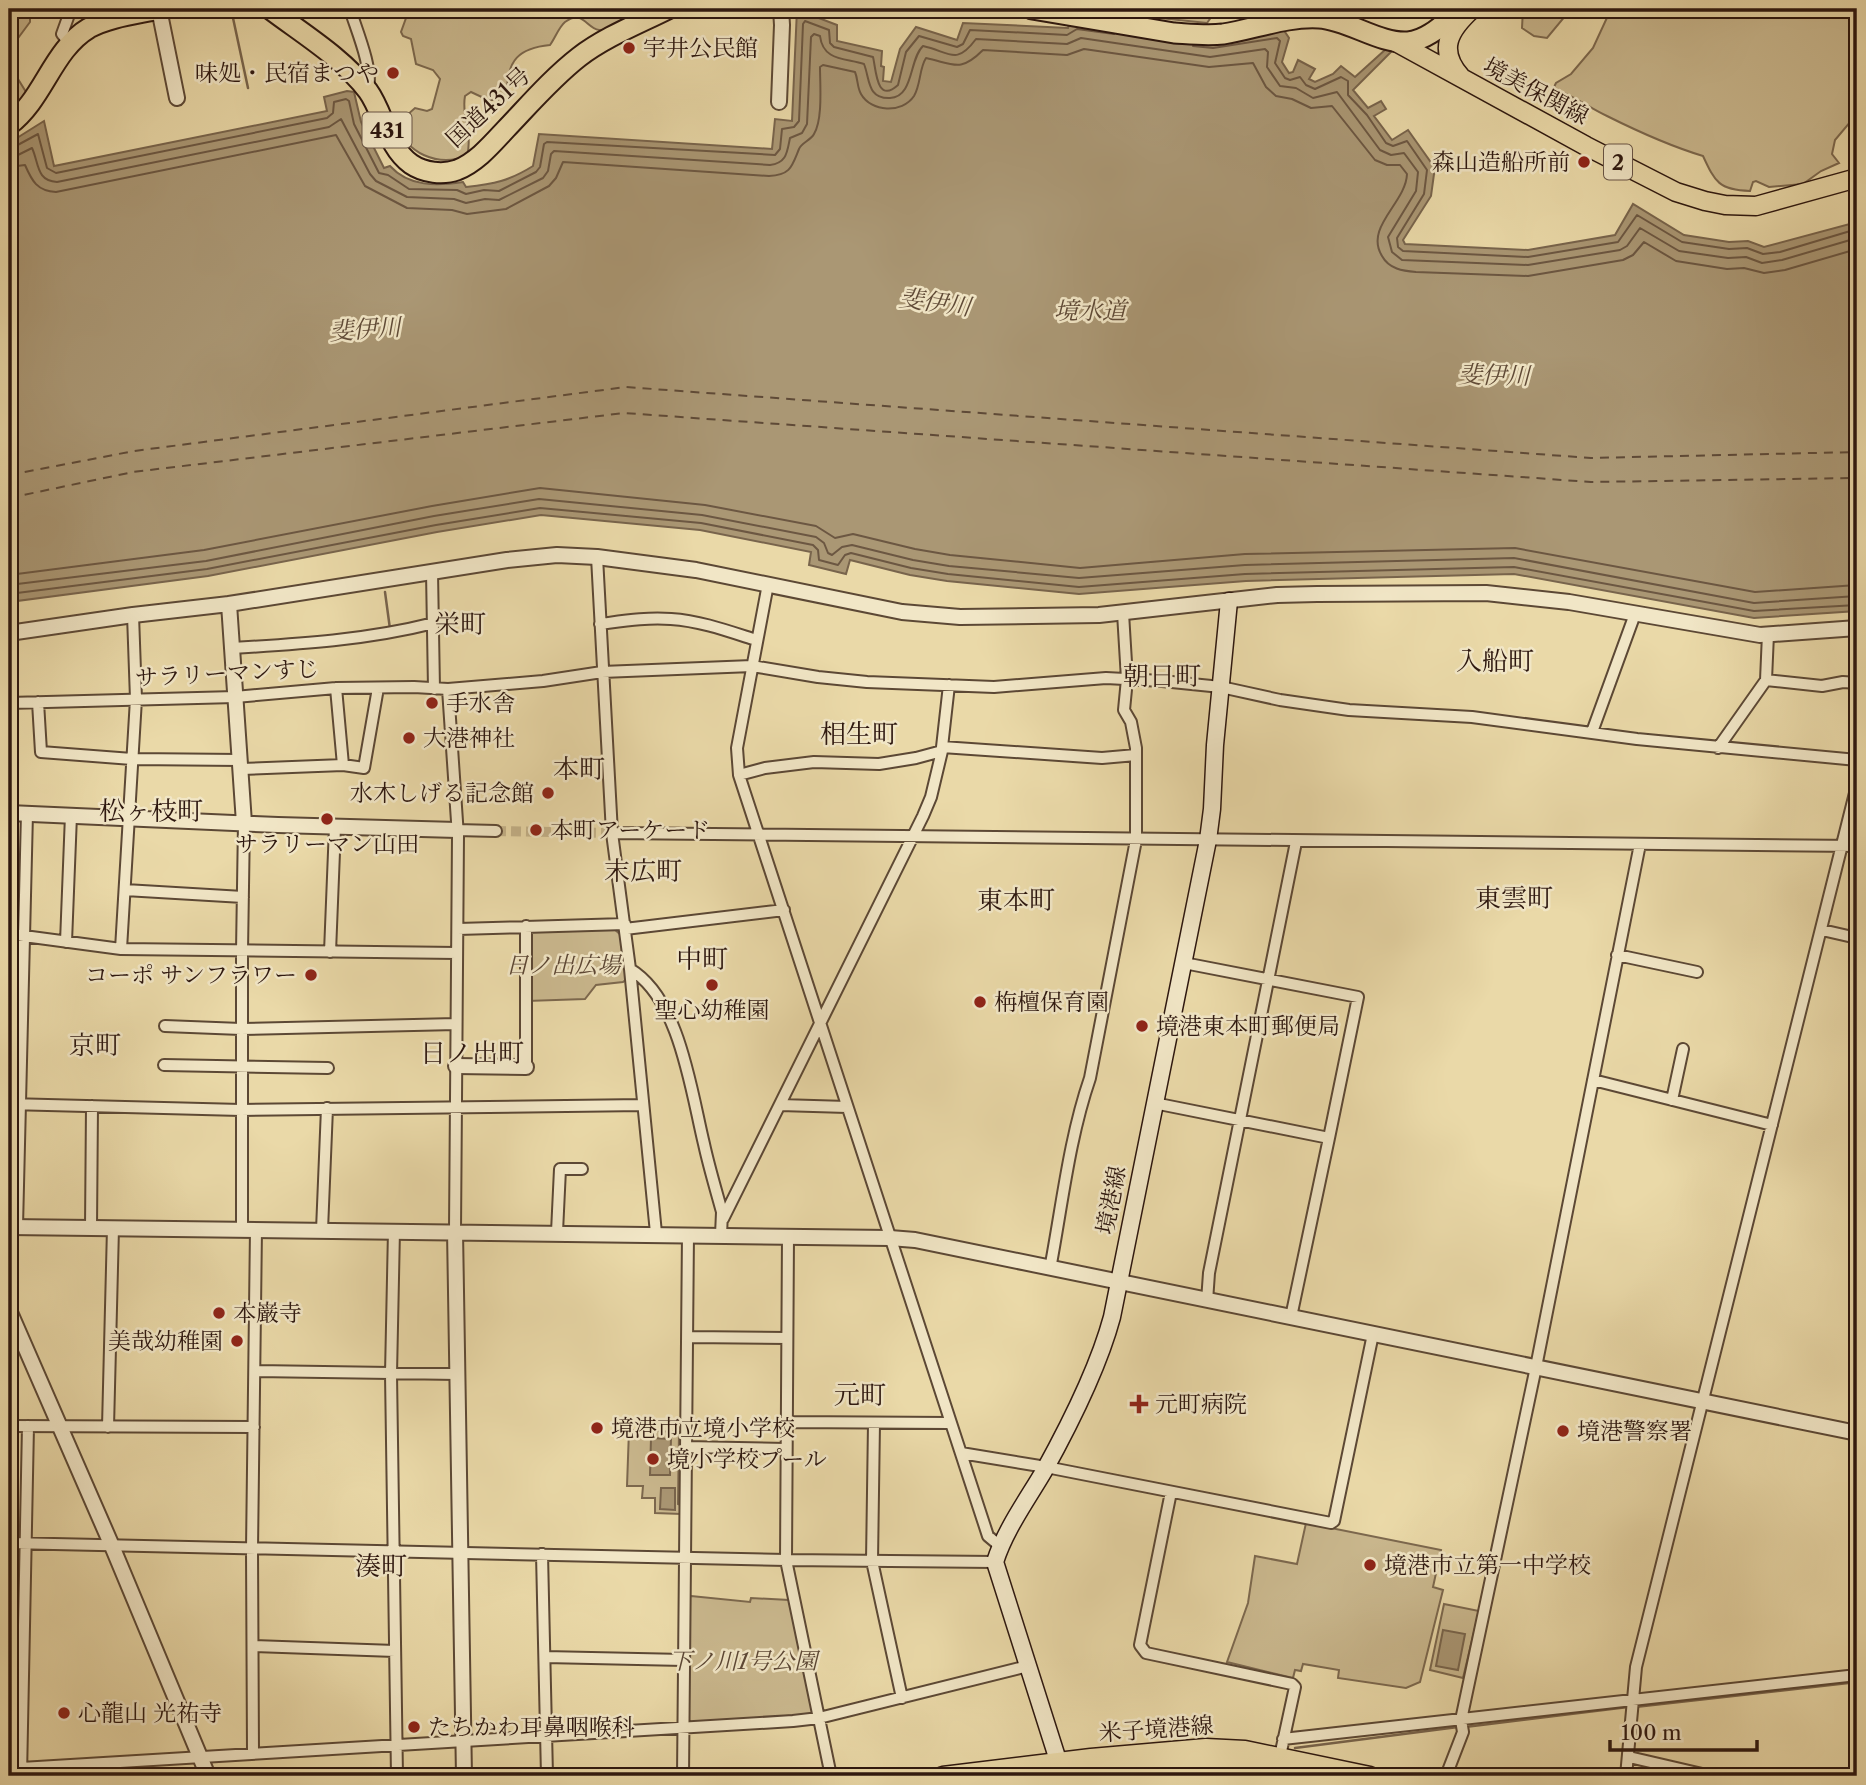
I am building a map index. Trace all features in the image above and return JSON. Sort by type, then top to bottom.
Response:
[{"type":"highway","points":[[9,125],[35,100],[70,44],[89,28],[159,9]]},
{"type":"highway","name":"国道431号","points":[[270,9],[333,57],[368,90],[404,158],[413,166],[439,173],[469,164],[579,57],[603,41],[668,9]]},
{"type":"highway","points":[[1032,9],[1186,33],[1220,34],[1287,21],[1319,18],[1353,26],[1396,42],[1418,40],[1462,9]]},
{"type":"main road","points":[[1465,80],[1452,63],[1448,41],[1454,28],[1472,9]]},
{"type":"main road","points":[[1429,34],[1428,45],[1432,63]]},
{"type":"main road","name":"境美保関線","points":[[1396,42],[1676,192],[1704,201],[1756,206],[1857,178]]},
{"type":"main road","name":"境港線","points":[[998,1554],[1046,1467],[1104,1345],[1208,840],[1229,601]]},
{"type":"main road","points":[[998,1554],[1028,1666],[1061,1769]]},
{"type":"main road","name":"米子境港線","points":[[943,1776],[1061,1769],[1206,1748],[1282,1748],[1370,1776]]},
{"type":"main road","name":"米子境港線","points":[[1078,1776],[1207,1766],[1242,1766],[1313,1776]]},
{"type":"street","points":[[70,44],[62,34],[71,9]]},
{"type":"street","points":[[159,9],[177,98]]},
{"type":"street","points":[[350,9],[366,63],[368,90]]},
{"type":"street","points":[[779,102],[781,9]]},
{"type":"street","points":[[9,633],[229,604],[557,555],[597,557],[696,570],[825,598],[922,614],[1010,618],[1123,613],[1317,594],[1486,593],[1548,598],[1733,631],[1769,634],[1857,628]]},
{"type":"street","points":[[597,557],[602,672],[611,774],[612,833],[630,969],[656,1233]]},
{"type":"street","points":[[432,572],[434,689]]},
{"type":"street","points":[[9,1543],[872,1561],[998,1554],[988,1536],[950,1423],[739,775],[737,748],[768,584]]},
{"type":"street","points":[[229,604],[244,823],[241,1110],[256,1371],[252,1549],[253,1753]]},
{"type":"street","points":[[1050,1269],[1074,1138],[1090,1078],[1136,839],[1136,755],[1131,722],[1125,710],[1127,679],[1123,613]]},
{"type":"street","points":[[1592,732],[1635,614]]},
{"type":"street","points":[[121,948],[136,699],[133,615]]},
{"type":"street","points":[[600,624],[646,618],[684,620],[708,624],[756,640]]},
{"type":"street","points":[[232,648],[353,639],[392,634],[434,623]]},
{"type":"street","points":[[1718,747],[1766,680],[1769,634]]},
{"type":"street","name":"サラリーマンすじ","points":[[9,703],[235,697],[336,688],[448,689],[543,681],[602,672],[752,666],[867,682],[995,687],[1127,679],[1221,687],[1280,700],[1349,709],[1472,717],[1718,747],[1857,760]]},
{"type":"street","points":[[1766,680],[1822,686],[1843,682],[1857,683]]},
{"type":"street","points":[[721,1235],[723,1219],[821,1025],[931,797],[942,749],[949,685]]},
{"type":"street","points":[[336,688],[342,765]]},
{"type":"street","points":[[38,702],[41,752],[132,759],[342,765],[364,768],[378,688]]},
{"type":"street","points":[[448,689],[457,830],[455,1231],[464,1776]]},
{"type":"street","points":[[739,775],[765,768],[814,762],[879,764],[916,758],[942,749],[1102,758],[1136,755]]},
{"type":"street","points":[[1626,1776],[1636,1667],[1857,785]]},
{"type":"street","points":[[9,813],[496,831]]},
{"type":"street","points":[[27,814],[24,936],[14,1104],[13,1227],[656,1233],[915,1240],[1857,1433]]},
{"type":"street","points":[[66,942],[71,815]]},
{"type":"street","points":[[330,952],[335,827]]},
{"type":"street","points":[[612,833],[1857,846]]},
{"type":"street","points":[[1207,1301],[1209,1273],[1296,842]]},
{"type":"street","points":[[1446,1776],[1463,1732],[1461,1720],[1536,1367],[1640,844]]},
{"type":"street","points":[[125,890],[243,897]]},
{"type":"street","points":[[458,929],[526,926],[625,927],[784,910]]},
{"type":"street","points":[[456,1066],[526,1067],[526,926]]},
{"type":"street","points":[[1822,930],[1857,939]]},
{"type":"street","points":[[9,934],[121,948],[457,953]]},
{"type":"street","points":[[1617,955],[1697,972]]},
{"type":"street","points":[[1184,963],[1358,998],[1291,1317]]},
{"type":"street","points":[[630,969],[643,976],[660,997],[680,1047],[723,1219]]},
{"type":"street","points":[[165,1026],[241,1029],[457,1024]]},
{"type":"street","points":[[1672,1100],[1683,1049]]},
{"type":"street","points":[[164,1066],[328,1068]]},
{"type":"street","points":[[1593,1080],[1773,1125]]},
{"type":"street","points":[[1154,1103],[1329,1138]]},
{"type":"street","points":[[14,1104],[241,1110],[643,1105]]},
{"type":"street","points":[[780,1105],[847,1107]]},
{"type":"street","points":[[91,1227],[92,1106]]},
{"type":"street","points":[[323,1230],[327,1108]]},
{"type":"street","points":[[557,1232],[560,1168],[582,1169]]},
{"type":"street","points":[[108,1427],[113,1227]]},
{"type":"street","points":[[394,1230],[391,1374],[397,1776]]},
{"type":"street","points":[[683,1776],[688,1234]]},
{"type":"street","points":[[788,1236],[786,1560],[831,1776]]},
{"type":"street","points":[[9,1310],[208,1776]]},
{"type":"street","points":[[961,1453],[1331,1523],[1334,1521],[1373,1334]]},
{"type":"street","points":[[688,1337],[787,1339]]},
{"type":"street","points":[[256,1371],[458,1374]]},
{"type":"street","points":[[787,1422],[950,1423]]},
{"type":"street","points":[[874,1423],[872,1561],[902,1698]]},
{"type":"street","points":[[9,1426],[254,1427]]},
{"type":"street","points":[[28,1426],[21,1772],[199,1756],[819,1718],[1028,1666]]},
{"type":"street","points":[[686,1447],[786,1449]]},
{"type":"street","points":[[1171,1492],[1140,1645],[1146,1653],[1292,1684],[1295,1687],[1282,1748],[1461,1720],[1857,1675]]},
{"type":"street","points":[[542,1554],[547,1776]]},
{"type":"street","points":[[253,1647],[394,1651]]},
{"type":"street","points":[[545,1657],[684,1660]]},
{"type":"street","points":[[1629,1757],[1711,1776]]},
{"type":"green space","points":[[9,9],[30,9],[30,22],[10,49],[10,66],[26,92],[20,102],[9,108]]},
{"type":"green space","points":[[396,9],[644,9],[623,23],[604,30],[595,29],[580,18],[571,19],[563,24],[550,45],[530,49],[517,58],[509,72],[507,92],[498,100],[488,100],[471,92],[465,96],[464,111],[469,140],[467,156],[445,160],[434,159],[415,150],[402,134],[398,123],[415,108],[427,111],[432,109],[440,79],[433,70],[416,64],[411,39],[403,36],[401,32],[406,18]]},
{"type":"green space","points":[[1143,9],[1217,9],[1207,23],[1150,17]]},
{"type":"green space","points":[[1523,9],[1571,9],[1547,38],[1534,36],[1522,28]]},
{"type":"green space","points":[[1611,9],[1857,9],[1857,114],[1835,140],[1832,154],[1839,163],[1821,171],[1803,184],[1769,187],[1756,181],[1750,191],[1731,189],[1719,183],[1703,156],[1643,133],[1553,89],[1556,83],[1571,74],[1593,48]]},
{"type":"green space","name":"日ノ出広場","points":[[613,928],[622,936],[628,978],[623,982],[596,985],[585,999],[527,1001],[531,932]]},
{"type":"green space","name":"境小学校プール","points":[[629,1430],[679,1432],[678,1504],[681,1505],[681,1514],[655,1513],[655,1498],[642,1498],[643,1486],[627,1486]]},
{"type":"green space","points":[[1306,1523],[1441,1550],[1433,1587],[1443,1590],[1420,1682],[1406,1688],[1338,1678],[1339,1670],[1303,1664],[1301,1671],[1295,1670],[1293,1678],[1227,1662],[1248,1603],[1255,1556],[1297,1564]]},
{"type":"green space","name":"下ノ川1号公園","points":[[691,1596],[750,1602],[751,1598],[789,1600],[813,1714],[690,1723],[686,1721],[688,1598]]},
{"type":"green space","points":[[1444,1604],[1479,1611],[1463,1678],[1430,1670]]},
{"type":"green space","points":[[9,1642],[18,1642],[16,1776],[9,1776]]},
{"type":"water","name":"境水道","points":[[797,9],[837,25],[837,41],[882,51],[883,81],[891,82],[900,49],[916,27],[957,40],[963,23],[1068,28],[1070,21],[1283,29],[1289,38],[1282,62],[1289,73],[1293,72],[1298,60],[1315,69],[1309,79],[1315,82],[1333,74],[1341,66],[1355,77],[1386,49],[1391,52],[1353,90],[1368,108],[1381,101],[1386,109],[1374,116],[1392,140],[1408,130],[1437,171],[1434,174],[1431,196],[1403,240],[1405,244],[1528,250],[1615,235],[1633,204],[1684,235],[1729,242],[1748,241],[1764,247],[1857,222],[1857,611],[1754,618],[1514,574],[1246,581],[1079,594],[947,581],[850,560],[846,574],[809,565],[811,552],[700,530],[541,515],[208,576],[9,602],[9,143],[44,121],[54,166],[327,111],[324,97],[347,91],[354,92],[361,122],[384,168],[390,166],[406,178],[424,183],[463,182],[466,187],[509,178],[533,166],[539,134],[772,149],[775,119],[792,121]]},
{"type":"water","points":[[651,1438],[671,1439],[670,1475],[650,1475]]},
{"type":"water","points":[[661,1488],[675,1488],[675,1510],[660,1509]]},
{"type":"water","points":[[1443,1630],[1465,1634],[1458,1670],[1436,1666]]},
{"type":"waterway","points":[[233,9],[248,88]]},
{"type":"waterway","points":[[385,592],[390,629]]},
{"type":"waterway","points":[[1635,1707],[1857,1682]]},
{"type":"waterway","points":[[1465,1727],[1628,1707]]},
{"type":"waterway","points":[[1295,1748],[1458,1727]]},
{"type":"ferry route","points":[[9,475],[134,451],[626,387],[1591,458],[1857,452]]},
{"type":"ferry route","points":[[9,498],[133,472],[624,413],[1591,482],[1857,478]]},
{"type":"tunnel","points":[[496,831],[612,833]]},
{"type":"place","name":"宇井公民館","points":[[629,48]]},
{"type":"place","name":"味処・民宿まつや","points":[[393,73]]},
{"type":"place","name":"森山造船所前","points":[[1584,162]]},
{"type":"place","name":"手水舎","points":[[432,703]]},
{"type":"place","name":"大港神社","points":[[409,738]]},
{"type":"place","name":"水木しげる記念館","points":[[548,793]]},
{"type":"place","name":"サラリーマン山田","points":[[327,819]]},
{"type":"place","name":"本町アーケード","points":[[536,830]]},
{"type":"place","name":"コーポ サンフラワー","points":[[311,975]]},
{"type":"place","name":"聖心幼稚園","points":[[712,985]]},
{"type":"place","name":"栴檀保育園","points":[[980,1002]]},
{"type":"place","name":"境港東本町郵便局","points":[[1142,1026]]},
{"type":"place","name":"本巌寺","points":[[219,1313]]},
{"type":"place","name":"美哉幼稚園","points":[[237,1341]]},
{"type":"place","name":"元町病院","points":[[1139,1404]]},
{"type":"place","name":"境港市立境小学校","points":[[597,1428]]},
{"type":"place","name":"境港警察署","points":[[1563,1431]]},
{"type":"place","name":"境小学校プール","points":[[653,1459]]},
{"type":"place","name":"境港市立第一中学校","points":[[1370,1565]]},
{"type":"place","name":"心龍山 光祐寺","points":[[64,1713]]},
{"type":"place","name":"たちかわ耳鼻咽喉科","points":[[414,1727]]},
{"type":"district","name":"栄町","points":[[460,624]]},
{"type":"district","name":"入船町","points":[[1495,661]]},
{"type":"district","name":"朝日町","points":[[1162,676]]},
{"type":"district","name":"相生町","points":[[859,734]]},
{"type":"district","name":"本町","points":[[579,769]]},
{"type":"district","name":"松ヶ枝町","points":[[151,811]]},
{"type":"district","name":"末広町","points":[[643,871]]},
{"type":"district","name":"東雲町","points":[[1514,898]]},
{"type":"district","name":"東本町","points":[[1016,900]]},
{"type":"district","name":"中町","points":[[702,959]]},
{"type":"district","name":"京町","points":[[95,1045]]},
{"type":"district","name":"日ノ出町","points":[[472,1053]]},
{"type":"district","name":"元町","points":[[860,1395]]},
{"type":"district","name":"湊町","points":[[381,1566]]},
{"type":"water label","name":"斐伊川","points":[[935,302]]},
{"type":"water label","name":"斐伊川","points":[[365,329]]},
{"type":"water label","name":"斐伊川","points":[[1494,375]]}]
